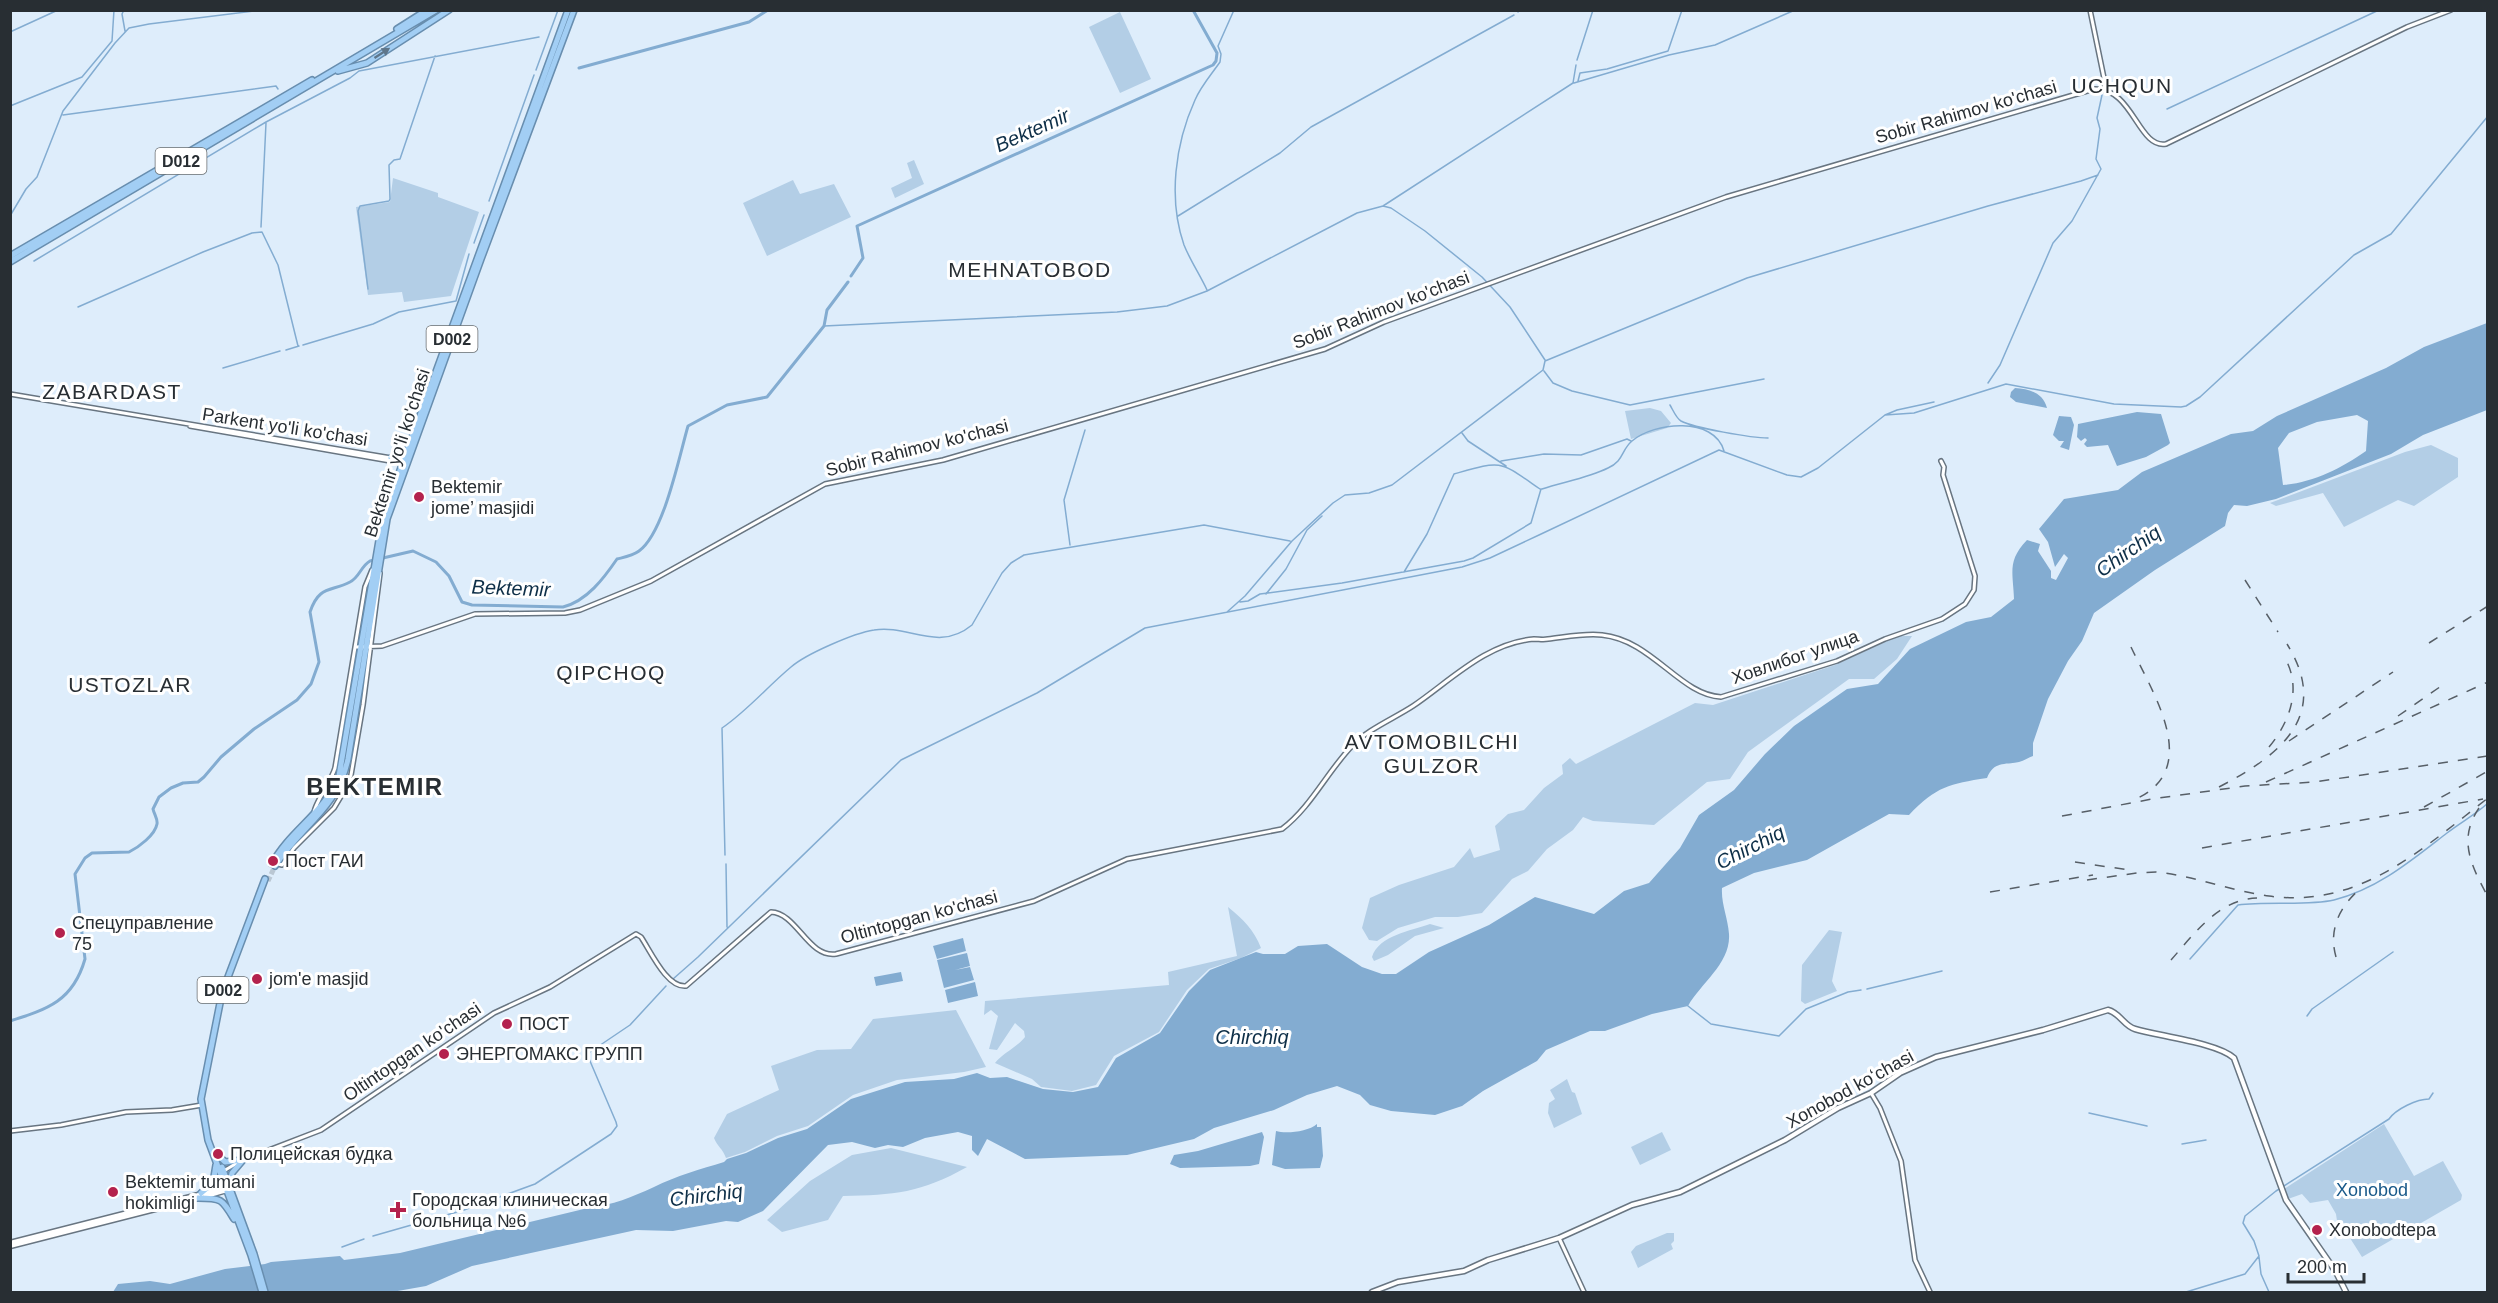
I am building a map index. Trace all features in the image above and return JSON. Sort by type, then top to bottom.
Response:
[{"type":"highway","name":"D012","points":[[10,262],[34,245],[286,93],[333,69],[427,10]]},
{"type":"highway","name":"D012","points":[[10,256],[34,245],[436,10]]},
{"type":"highway","points":[[328,74],[367,63],[449,10]]},
{"type":"highway","name":"Bektemir yo'li ko'chasi","points":[[377,555],[404,462],[568,10]]},
{"type":"highway","name":"Bektemir yo'li ko'chasi","points":[[315,815],[333,798],[345,774],[360,686],[383,516],[574,10]]},
{"type":"highway","points":[[398,473],[391,459],[406,451]]},
{"type":"highway","name":"Bektemir yo'li ko'chasi","points":[[276,865],[331,792],[341,769],[364,647]]},
{"type":"highway","points":[[360,686],[366,680]]},
{"type":"highway","points":[[358,699],[363,705]]},
{"type":"highway","points":[[315,815],[327,815]]},
{"type":"highway","name":"D002","points":[[252,1254],[227,1189],[202,1105],[224,994],[266,880]]},
{"type":"highway","points":[[200,1196],[214,1181],[217,1157],[225,1162],[243,1160]]},
{"type":"highway","points":[[227,1189],[232,1173],[243,1160]]},
{"type":"highway","name":"D002","points":[[227,1189],[252,1254],[263,1293]]},
{"type":"highway","points":[[200,1196],[222,1200],[241,1228]]},
{"type":"main road","name":"Xonobod koʻchasi","points":[[1372,1293],[1398,1282],[1459,1273],[1488,1260],[1559,1238],[1632,1205],[1685,1189],[1785,1140],[1838,1108],[1871,1093],[1900,1073],[1940,1055],[2052,1028],[2110,1011],[2132,1028],[2216,1048],[2232,1057],[2240,1070],[2281,1188],[2293,1212],[2336,1272],[2346,1293]]},
{"type":"main road","points":[[10,1245],[227,1189]]},
{"type":"street","points":[[2090,10],[2105,83],[2104,90],[2123,101],[2152,141],[2163,145],[2407,27],[2451,10]]},
{"type":"street","name":"Sobir Rahimov ko'chasi","points":[[364,647],[384,645],[473,614],[565,613],[580,610],[651,581],[825,484],[943,460],[1325,349],[1384,322],[1726,197],[2094,89],[2104,90]]},
{"type":"street","name":"Parkent yo'li ko'chasi","points":[[10,394],[404,462]]},
{"type":"street","name":"Ховлибог улица","points":[[1534,639],[1602,635],[1621,639],[1648,652],[1699,692],[1720,697],[1837,661],[1885,639],[1934,622],[1965,603],[1976,584],[1972,562],[1943,475],[1944,467],[1941,461]]},
{"type":"street","name":"Bektemir yo'li ko'chasi","points":[[276,865],[327,815],[344,793],[351,774],[366,680],[364,647],[380,588],[381,578],[375,567]]},
{"type":"street","name":"Oltintopgan ko'chasi","points":[[222,1172],[243,1160],[321,1130],[494,1013],[549,987],[636,934],[669,980],[676,985],[686,986],[771,912],[781,915],[821,952],[831,955],[1034,901],[1128,859],[1282,829],[1295,819],[1342,757],[1362,737],[1414,705],[1473,662],[1497,649],[1534,639]]},
{"type":"street","points":[[1871,1093],[1901,1161],[1915,1260],[1930,1293]]},
{"type":"street","points":[[10,1131],[61,1125],[126,1112],[172,1110],[202,1105]]},
{"type":"street","points":[[1559,1238],[1584,1293]]},
{"type":"green space","points":[[1120,12],[1151,79],[1120,93],[1089,27]]},
{"type":"green space","points":[[914,160],[924,184],[895,198],[891,188],[912,178],[907,163]]},
{"type":"green space","points":[[393,178],[438,193],[438,197],[479,212],[451,296],[404,302],[402,292],[368,295],[356,207],[390,202]]},
{"type":"green space","points":[[793,180],[800,194],[834,184],[851,217],[767,256],[743,203]]},
{"type":"green space","points":[[1650,408],[1661,411],[1671,423],[1667,428],[1631,439],[1625,411]]},
{"type":"green space","points":[[2431,445],[2458,458],[2458,477],[2414,506],[2398,500],[2344,527],[2323,493],[2276,506],[2270,503],[2405,452]]},
{"type":"green space","points":[[1898,636],[1912,636],[1897,659],[1874,679],[1849,679],[1748,752],[1730,779],[1707,782],[1654,825],[1593,821],[1583,817],[1573,830],[1547,849],[1528,871],[1512,879],[1482,913],[1458,917],[1435,917],[1398,928],[1377,941],[1369,940],[1362,928],[1370,898],[1399,885],[1454,867],[1470,848],[1474,858],[1500,850],[1495,826],[1508,814],[1524,810],[1544,788],[1563,774],[1562,765],[1570,758],[1576,764],[1695,703],[1713,705],[1835,665]]},
{"type":"green space","points":[[1228,907],[1248,925],[1261,948],[1209,969],[1187,990],[1159,1032],[1114,1056],[1096,1085],[1072,1091],[1041,1087],[1032,1079],[995,1063],[1025,1037],[1024,1031],[1015,1023],[997,1050],[989,1049],[998,1016],[991,1010],[984,1015],[985,1001],[1169,985],[1168,972],[1237,956]]},
{"type":"green space","points":[[1430,924],[1444,928],[1415,936],[1388,955],[1374,961],[1372,957],[1376,950],[1388,939]]},
{"type":"green space","points":[[1829,930],[1842,932],[1832,981],[1837,991],[1805,1004],[1801,1001],[1802,965]]},
{"type":"green space","points":[[956,1010],[986,1067],[897,1080],[853,1095],[808,1126],[777,1136],[745,1152],[726,1158],[715,1141],[714,1138],[727,1114],[779,1090],[771,1066],[817,1050],[851,1049],[873,1019]]},
{"type":"green space","points":[[1567,1079],[1572,1092],[1575,1093],[1582,1114],[1554,1128],[1548,1113],[1549,1103],[1555,1099],[1550,1090]]},
{"type":"green space","name":"Xonobod","points":[[2384,1124],[2414,1176],[2443,1161],[2462,1195],[2461,1200],[2362,1257],[2337,1221],[2336,1214],[2328,1200],[2310,1203],[2302,1194],[2288,1199],[2284,1189]]},
{"type":"green space","points":[[1662,1132],[1671,1150],[1640,1165],[1631,1147]]},
{"type":"green space","points":[[891,1148],[967,1167],[951,1176],[907,1191],[843,1196],[828,1220],[782,1232],[767,1220],[810,1181],[852,1155]]},
{"type":"green space","points":[[1667,1233],[1674,1233],[1674,1241],[1671,1244],[1673,1249],[1638,1268],[1631,1252],[1636,1246]]},
{"type":"water","name":"Chirchiq","points":[[2487,323],[2487,410],[2423,435],[2391,454],[2276,499],[2247,506],[2234,505],[2228,513],[2225,526],[2155,570],[2094,613],[2082,641],[2068,661],[2048,699],[2033,743],[2033,756],[1996,766],[1987,778],[1944,788],[1928,798],[1909,815],[1889,814],[1807,860],[1754,873],[1722,888],[1729,934],[1728,944],[1720,963],[1688,1006],[1652,1014],[1605,1031],[1590,1031],[1546,1050],[1537,1061],[1483,1091],[1462,1106],[1435,1115],[1391,1111],[1370,1105],[1360,1095],[1337,1086],[1307,1095],[1274,1110],[1214,1128],[1194,1139],[1127,1155],[1025,1159],[987,1139],[978,1156],[972,1150],[972,1136],[958,1132],[925,1138],[903,1147],[888,1145],[875,1148],[852,1142],[828,1145],[763,1211],[738,1222],[726,1221],[673,1231],[636,1230],[472,1266],[426,1286],[392,1292],[113,1292],[118,1284],[150,1281],[170,1284],[225,1269],[271,1262],[340,1256],[344,1260],[400,1253],[614,1203],[680,1176],[724,1162],[778,1138],[807,1129],[851,1099],[905,1082],[954,1079],[977,1073],[990,1078],[1007,1077],[1043,1089],[1073,1092],[1098,1087],[1116,1058],[1160,1033],[1189,991],[1210,970],[1256,952],[1285,954],[1298,946],[1327,944],[1362,967],[1382,974],[1396,974],[1429,952],[1489,925],[1535,897],[1594,914],[1624,891],[1649,883],[1680,848],[1699,815],[1734,790],[1765,754],[1794,726],[1847,689],[1878,684],[1910,649],[1966,622],[1991,617],[2014,599],[2012,574],[2014,561],[2016,554],[2027,540],[2040,544],[2038,551],[2051,571],[2051,578],[2056,580],[2068,558],[2064,554],[2055,567],[2048,542],[2039,529],[2064,499],[2118,490],[2142,472],[2231,434],[2253,431],[2277,416],[2386,368],[2424,347]],"holes":[[[2357,415],[2368,421],[2366,451],[2326,474],[2283,485],[2278,448],[2289,433],[2317,422]]]},
{"type":"water","points":[[2015,388],[2026,389],[2039,395],[2047,408],[2016,402],[2010,397]]},
{"type":"water","points":[[2137,412],[2161,414],[2170,443],[2168,445],[2146,457],[2117,466],[2108,445],[2087,447],[2084,444],[2087,440],[2085,438],[2081,441],[2077,437],[2078,424]]},
{"type":"water","points":[[2059,416],[2071,417],[2074,425],[2069,450],[2060,447],[2064,441],[2059,441],[2053,435]]},
{"type":"water","points":[[963,938],[966,951],[937,959],[933,946]]},
{"type":"water","points":[[967,953],[970,966],[955,970],[970,967],[974,980],[944,988],[937,960]]},
{"type":"water","points":[[901,972],[903,981],[876,986],[874,977]]},
{"type":"water","points":[[975,982],[978,996],[948,1003],[945,990]]},
{"type":"water","points":[[1317,1124],[1317,1127],[1321,1127],[1323,1156],[1320,1168],[1285,1169],[1272,1165],[1276,1131],[1296,1132]]},
{"type":"water","points":[[1262,1132],[1264,1137],[1259,1164],[1180,1168],[1170,1164],[1174,1155],[1198,1151]]},
{"type":"waterway","points":[[10,32],[58,10]]},
{"type":"waterway","points":[[10,106],[82,77],[112,41],[114,10]]},
{"type":"waterway","points":[[124,10],[122,14],[125,31]]},
{"type":"waterway","points":[[10,216],[26,189],[37,177],[63,111],[129,28],[262,10]]},
{"type":"waterway","points":[[536,70],[558,10]]},
{"type":"waterway","points":[[579,68],[749,22],[768,10]]},
{"type":"waterway","name":"Bektemir","points":[[851,276],[863,258],[857,226],[1213,65],[1217,53],[1193,10]]},
{"type":"waterway","points":[[1207,290],[1186,251],[1179,227],[1175,191],[1176,172],[1188,117],[1200,90],[1220,62],[1221,54],[1218,46],[1234,10]]},
{"type":"waterway","points":[[1577,60],[1593,10]]},
{"type":"waterway","points":[[1578,81],[1580,73],[1607,69],[1668,51],[1682,10]]},
{"type":"waterway","points":[[1574,83],[1669,55],[1715,45],[1795,10]]},
{"type":"waterway","points":[[2167,109],[2379,10]]},
{"type":"waterway","points":[[1178,216],[1280,153],[1311,127],[1514,15]]},
{"type":"waterway","points":[[34,261],[266,122],[350,78],[359,71],[539,37]]},
{"type":"waterway","points":[[368,289],[358,211],[360,206],[390,199],[389,165],[394,160],[400,159],[435,56]]},
{"type":"waterway","points":[[1383,206],[1573,83],[1576,65]]},
{"type":"waterway","points":[[489,201],[534,75]]},
{"type":"waterway","points":[[63,115],[276,86],[278,89]]},
{"type":"waterway","points":[[1988,383],[2000,365],[2053,243],[2072,221],[2101,169],[2096,159],[2100,129],[2097,118],[2102,95]]},
{"type":"waterway","points":[[673,979],[901,760],[1037,693],[1145,628],[1462,567],[1490,558],[1719,450],[1787,475],[1801,477],[1818,468],[1885,415],[1914,413],[2006,384],[2114,404],[2186,406],[2200,397],[2354,255],[2391,234],[2488,116]]},
{"type":"waterway","points":[[261,227],[266,123]]},
{"type":"waterway","points":[[1227,612],[1245,596],[1292,541],[1333,503],[1345,495],[1369,493],[1392,485],[1543,370],[1545,361],[1747,278],[2098,175]]},
{"type":"waterway","points":[[824,326],[1117,312],[1167,306],[1207,291],[1357,213],[1383,206],[1391,208],[1425,231],[1482,277],[1510,307],[1545,360]]},
{"type":"waterway","points":[[474,243],[484,215]]},
{"type":"waterway","points":[[78,307],[203,252],[252,233],[262,232],[278,265],[298,346]]},
{"type":"waterway","points":[[303,345],[373,324],[399,312],[456,301],[469,254]]},
{"type":"waterway","name":"Bektemir","points":[[10,1021],[36,1012],[57,1001],[74,985],[80,973],[85,959],[75,874],[85,858],[92,853],[129,852],[142,844],[156,828],[157,820],[153,809],[159,797],[183,783],[198,782],[221,757],[254,729],[297,700],[311,684],[319,662],[310,612],[317,597],[353,580],[370,561],[413,551],[436,562],[449,576],[462,602],[472,605],[563,607],[580,600],[601,581],[617,559],[636,553],[648,542],[670,493],[688,426],[727,405],[767,397],[824,326],[827,310],[848,282]]},
{"type":"waterway","points":[[286,350],[299,346]]},
{"type":"waterway","points":[[223,368],[280,351]]},
{"type":"waterway","points":[[1544,371],[1553,383],[1572,391],[1630,405],[1764,379]]},
{"type":"waterway","points":[[1885,415],[1934,402]]},
{"type":"waterway","points":[[1670,405],[1679,420],[1688,424],[1723,432],[1768,438]]},
{"type":"waterway","points":[[1542,489],[1608,468],[1620,459],[1632,441],[1654,430],[1668,427],[1696,427],[1708,432],[1718,440],[1724,451]]},
{"type":"waterway","points":[[1070,545],[1064,500],[1085,430]]},
{"type":"waterway","points":[[1462,433],[1468,441],[1506,466]]},
{"type":"waterway","points":[[1501,461],[1544,454],[1581,455],[1627,439],[1631,441]]},
{"type":"waterway","points":[[1404,572],[1427,534],[1454,474],[1482,466],[1500,465],[1516,472],[1540,489]]},
{"type":"waterway","points":[[1240,602],[1248,601],[1260,594],[1342,583],[1473,558],[1531,523],[1541,489]]},
{"type":"waterway","points":[[1266,594],[1286,569],[1307,530],[1322,516]]},
{"type":"waterway","points":[[725,855],[722,728],[791,667],[807,656],[843,640],[874,630],[887,629],[935,637],[947,637],[959,633],[972,625],[1002,573],[1011,563],[1024,555],[1204,525],[1290,541]]},
{"type":"waterway","points":[[2190,959],[2238,905],[2324,902],[2365,889],[2394,872],[2488,803]]},
{"type":"waterway","points":[[726,864],[727,927]]},
{"type":"waterway","points":[[2307,1016],[2312,1009],[2393,952]]},
{"type":"waterway","points":[[1867,989],[1942,971]]},
{"type":"waterway","points":[[373,1236],[464,1210],[535,1184],[611,1134],[617,1126],[616,1122],[587,1054],[630,1025],[666,986]]},
{"type":"waterway","points":[[1688,1006],[1711,1024],[1779,1036],[1806,1009],[1848,992],[1861,990]]},
{"type":"waterway","points":[[2186,1292],[2245,1274],[2259,1256],[2254,1241],[2243,1223],[2245,1216],[2276,1191],[2389,1119],[2402,1108],[2429,1099],[2433,1093]]},
{"type":"waterway","points":[[2089,1113],[2147,1126]]},
{"type":"waterway","points":[[2182,1144],[2206,1140]]},
{"type":"waterway","points":[[342,1247],[364,1239]]},
{"type":"waterway","points":[[2259,1257],[2261,1274],[2269,1292]]},
{"type":"tunnel","points":[[268,881],[275,866]]},
{"type":"railway","points":[[2245,580],[2278,632]]},
{"type":"railway","points":[[2429,643],[2488,606]]},
{"type":"railway","points":[[2219,787],[2262,761],[2293,730],[2301,712],[2304,692],[2299,669],[2287,644]]},
{"type":"railway","points":[[2131,647],[2159,707],[2166,728],[2169,749],[2166,768],[2156,785],[2136,799]]},
{"type":"railway","points":[[2269,747],[2282,728],[2291,706],[2293,684],[2287,662]]},
{"type":"railway","points":[[2289,741],[2393,672]]},
{"type":"railway","points":[[2398,716],[2447,682]]},
{"type":"railway","points":[[2266,782],[2488,682]]},
{"type":"railway","points":[[2062,816],[2152,799],[2245,786],[2315,782],[2488,756]]},
{"type":"railway","points":[[2424,807],[2488,771]]},
{"type":"railway","points":[[2087,880],[2156,872],[2269,896],[2302,898],[2332,893],[2360,884],[2388,871],[2439,837],[2488,798]]},
{"type":"railway","points":[[2202,848],[2483,799]]},
{"type":"railway","points":[[2479,808],[2469,831],[2469,853],[2488,897]]},
{"type":"railway","points":[[2075,862],[2129,870]]},
{"type":"railway","points":[[1990,892],[2093,875]]},
{"type":"railway","points":[[2336,957],[2334,937],[2338,919],[2347,902],[2361,888]]},
{"type":"railway","points":[[2171,960],[2198,929],[2219,911],[2231,904],[2257,898]]},
{"type":"place","name":"Bektemir jome’ masjidi","points":[[419,497]]},
{"type":"place","name":"Пост ГАИ","points":[[273,861]]},
{"type":"place","name":"Спецуправление 75","points":[[60,933]]},
{"type":"place","name":"jom'e masjid","points":[[257,979]]},
{"type":"place","name":"ПОСТ","points":[[507,1024]]},
{"type":"place","name":"ЭНЕРГОМАКС ГРУПП","points":[[444,1054]]},
{"type":"place","name":"Полицейская будка","points":[[218,1154]]},
{"type":"place","name":"Bektemir tumani hokimligi","points":[[113,1192]]},
{"type":"place","name":"Городская клиническая больница №6","points":[[398,1210]]},
{"type":"place","name":"Xonobodtepa","points":[[2317,1230]]},
{"type":"district","name":"UCHQUN","points":[[2122,86]]},
{"type":"district","name":"MEHNATOBOD","points":[[1030,270]]},
{"type":"district","name":"ZABARDAST","points":[[112,392]]},
{"type":"district","name":"QIPCHOQ","points":[[611,673]]},
{"type":"district","name":"USTOZLAR","points":[[130,685]]},
{"type":"district","name":"AVTOMOBILCHI GULZOR","points":[[1432,754]]},
{"type":"district","name":"BEKTEMIR","points":[[375,787]]}]
